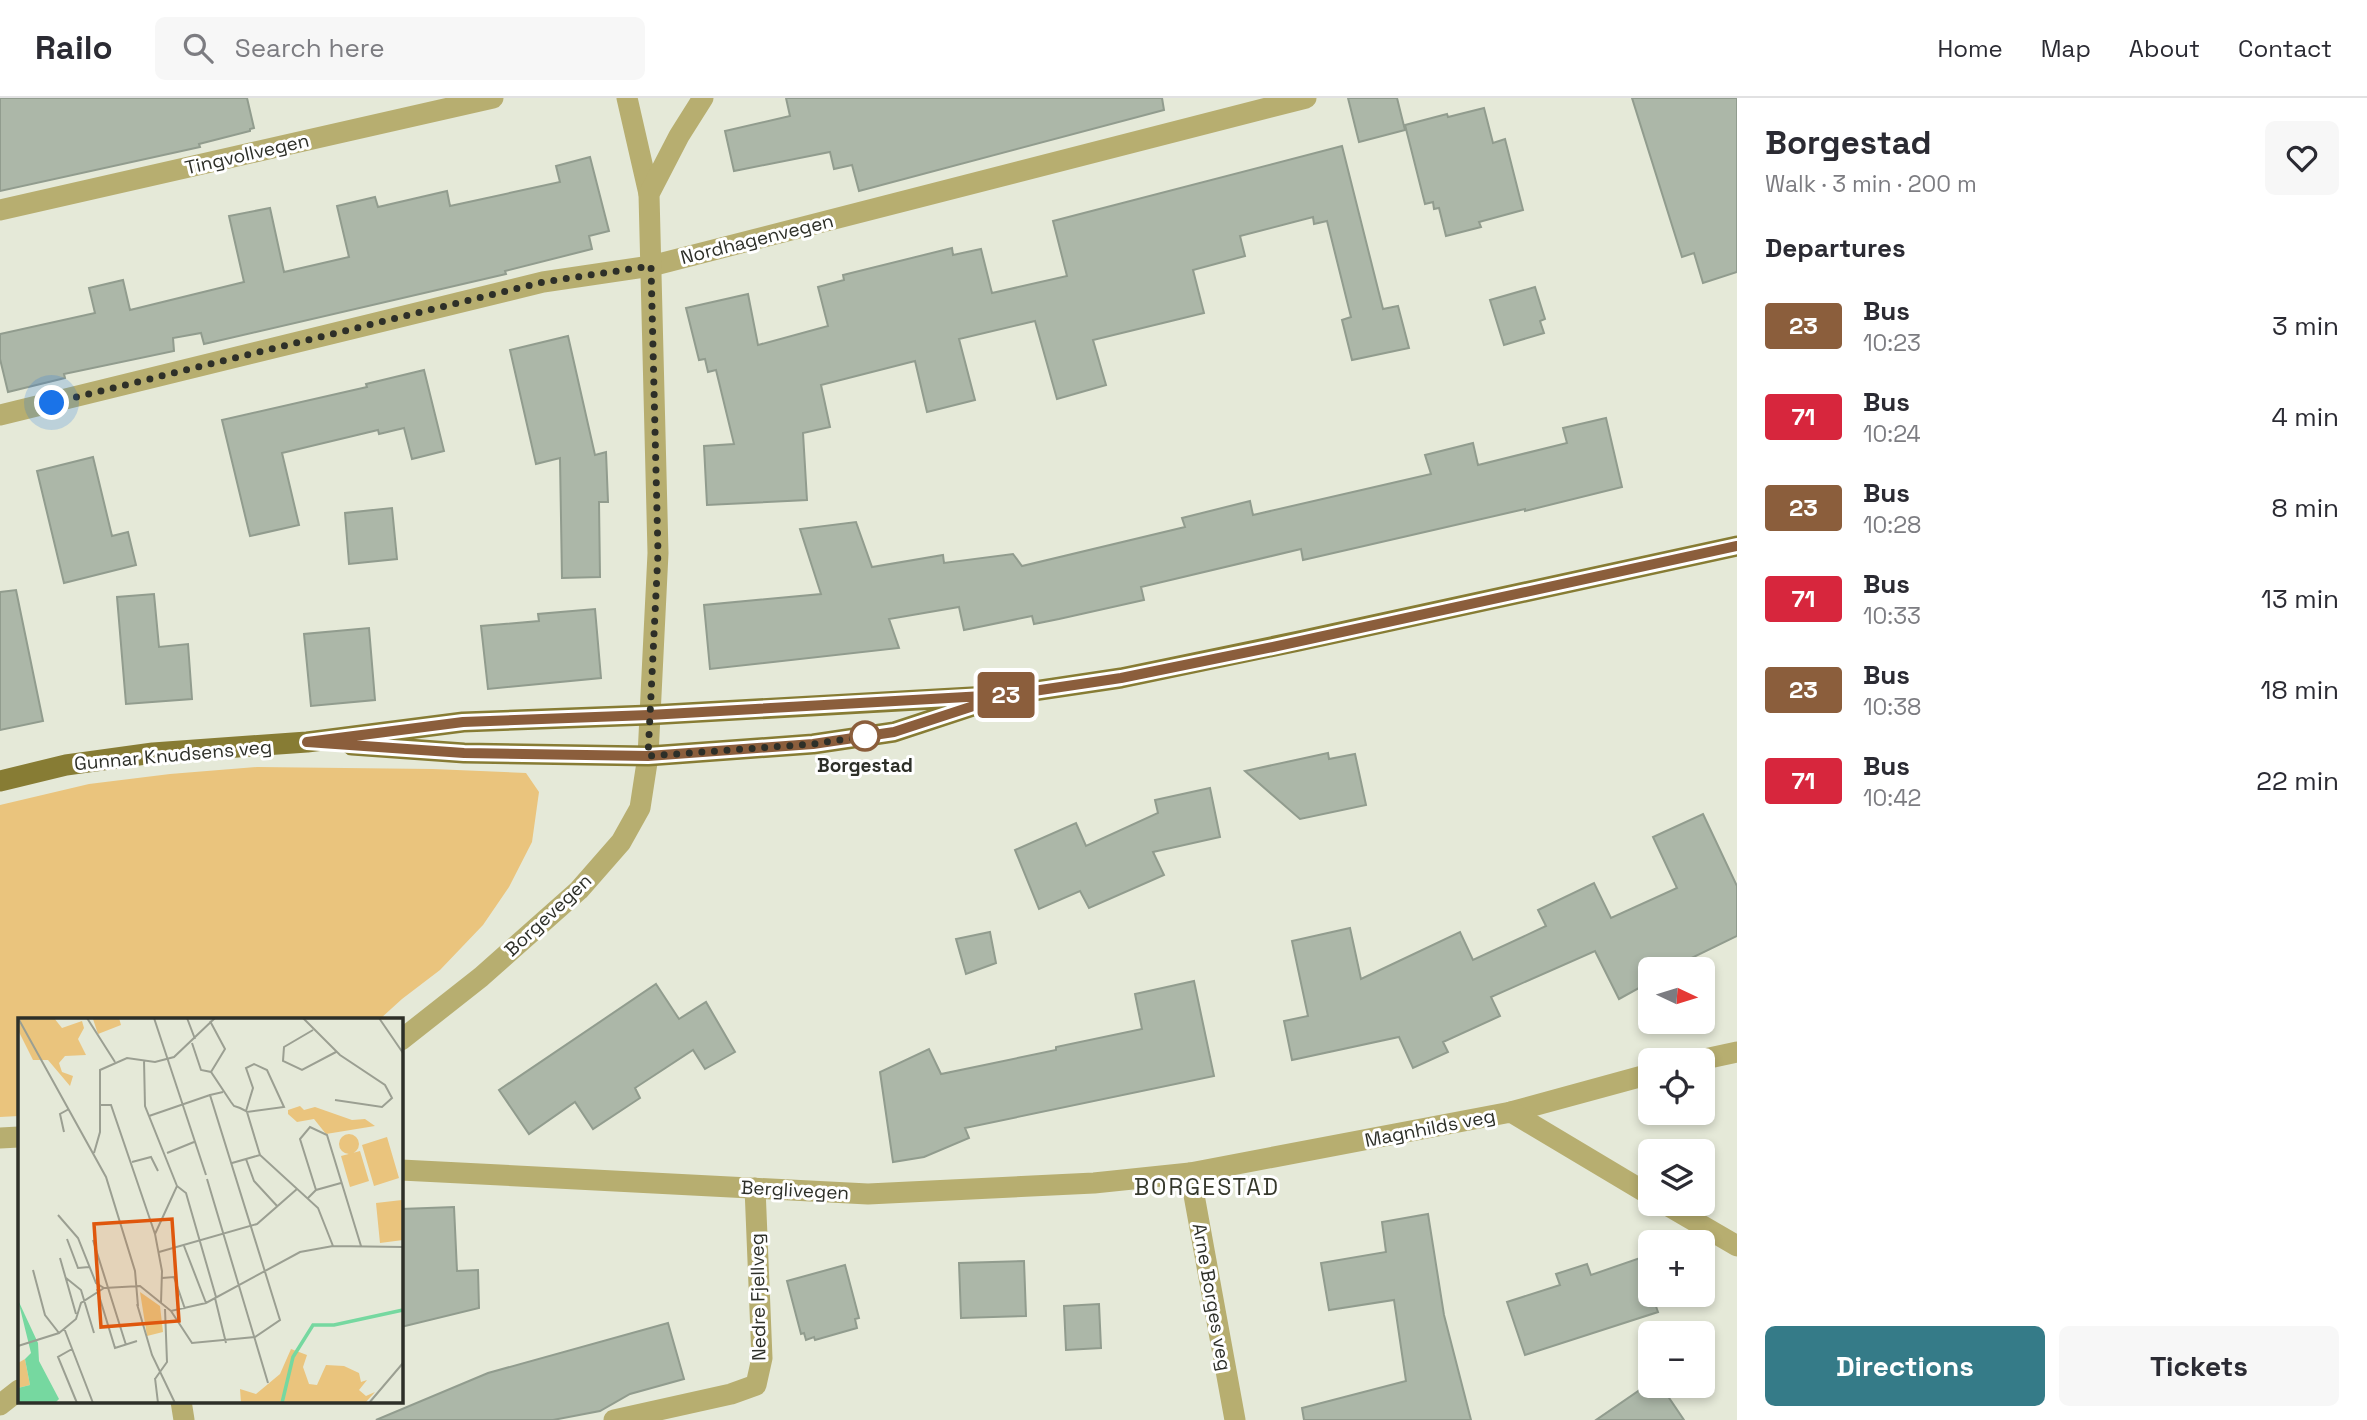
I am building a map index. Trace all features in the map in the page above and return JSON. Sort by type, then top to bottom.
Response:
[{"type":"main road","name":"Gunnar Knudsens veg","points":[[0,781],[66,765],[153,753],[307,742],[463,722],[649,715],[1007,695],[1176,667],[1737,546]]},
{"type":"main road","name":"Gunnar Knudsens veg","points":[[307,742],[464,753],[648,756],[813,744],[894,732],[1007,695]]},
{"type":"street","name":"Tingvollvegen","points":[[0,210],[493,98]]},
{"type":"street","name":"Borgevegen","points":[[402,1040],[481,977],[579,890],[621,842],[640,808],[648,756],[658,553],[649,194],[627,98]]},
{"type":"street","points":[[649,194],[679,136],[703,98]]},
{"type":"street","name":"Nordhagenvegen","points":[[0,415],[543,282],[651,266],[1306,98]]},
{"type":"street","points":[[1715,1057],[1737,1052]]},
{"type":"street","points":[[1511,1112],[1638,1077]]},
{"type":"street","name":"Magnhilds veg","points":[[1190,1173],[1511,1112],[1638,1188]]},
{"type":"street","points":[[0,1138],[18,1137]]},
{"type":"street","name":"Berglivegen","points":[[402,1170],[868,1194],[1094,1183],[1190,1173]]},
{"type":"street","name":"Arne Borges veg","points":[[1190,1173],[1235,1420]]},
{"type":"street","name":"Nedre Fjellveg","points":[[614,1420],[731,1394],[756,1385],[762,1358],[755,1188]]},
{"type":"street","points":[[1686,1216],[1737,1246]]},
{"type":"street","points":[[0,1405],[18,1391]]},
{"type":"street","points":[[181,1402],[184,1420]]},
{"type":"shaded area","points":[[257,767],[526,773],[539,792],[532,842],[509,887],[483,925],[440,970],[381,1018],[18,1018],[18,1116],[0,1117],[0,805],[89,784]]},
{"type":"building","points":[[0,98],[247,98],[254,128],[199,144],[200,147],[0,191]]},
{"type":"building","points":[[786,98],[1162,98],[1164,110],[859,191],[852,165],[834,169],[830,152],[734,171],[725,131],[790,116]]},
{"type":"building","points":[[1348,98],[1397,98],[1405,130],[1359,142]]},
{"type":"building","points":[[1632,98],[1737,98],[1737,272],[1703,283],[1694,253],[1682,257]]},
{"type":"building","points":[[1484,108],[1493,143],[1505,139],[1523,210],[1479,222],[1481,227],[1446,236],[1439,208],[1434,209],[1433,202],[1425,204],[1405,125]]},
{"type":"building","points":[[1342,146],[1383,309],[1398,306],[1409,348],[1352,360],[1342,320],[1351,317],[1327,221],[1314,224],[1313,217],[1240,236],[1245,256],[1193,270],[1204,313],[1093,340],[1106,385],[1057,399],[1035,321],[959,339],[975,400],[927,412],[915,361],[821,385],[830,427],[803,433],[807,500],[707,505],[704,446],[734,444],[716,370],[708,372],[705,359],[699,360],[686,308],[748,294],[758,345],[828,326],[818,287],[844,280],[843,275],[952,248],[953,255],[981,249],[992,293],[1067,276],[1053,221]]},
{"type":"building","points":[[590,157],[609,231],[589,236],[592,249],[505,271],[506,274],[204,344],[201,333],[173,338],[174,351],[64,374],[65,378],[8,392],[0,359],[0,334],[95,313],[89,288],[123,280],[130,310],[244,282],[229,216],[270,208],[284,272],[349,257],[337,206],[375,197],[378,207],[447,191],[450,206],[560,182],[556,166]]},
{"type":"building","points":[[1535,287],[1545,319],[1540,321],[1544,333],[1504,345],[1490,300]]},
{"type":"building","points":[[568,336],[595,455],[606,452],[608,502],[599,502],[600,577],[562,578],[560,458],[536,464],[510,350]]},
{"type":"building","points":[[424,370],[444,451],[412,459],[404,428],[379,434],[378,430],[282,453],[299,525],[250,536],[222,420],[367,387],[366,384]]},
{"type":"building","points":[[1606,418],[1622,487],[1303,560],[1301,549],[1141,587],[1144,600],[1034,624],[1032,616],[964,630],[959,607],[889,619],[899,648],[710,669],[704,605],[821,594],[800,529],[856,522],[872,567],[943,555],[944,563],[1013,554],[1022,566],[1185,527],[1182,518],[1250,501],[1253,515],[1431,474],[1425,455],[1473,443],[1478,465],[1567,443],[1563,428]]},
{"type":"building","points":[[93,457],[112,536],[128,532],[136,565],[64,583],[37,471]]},
{"type":"building","points":[[392,508],[397,559],[349,564],[345,513]]},
{"type":"building","points":[[16,590],[43,721],[0,730],[0,592]]},
{"type":"building","points":[[154,594],[159,647],[188,644],[192,699],[126,704],[117,597]]},
{"type":"building","points":[[595,609],[601,678],[488,689],[481,626],[539,621],[538,614]]},
{"type":"building","points":[[369,628],[375,700],[311,706],[304,634]]},
{"type":"building","points":[[1328,753],[1329,759],[1355,754],[1366,805],[1300,819],[1245,771]]},
{"type":"building","points":[[1210,788],[1220,837],[1153,852],[1164,875],[1089,908],[1080,891],[1039,909],[1015,850],[1076,823],[1086,846],[1158,813],[1155,800]]},
{"type":"building","points":[[1703,814],[1737,886],[1737,936],[1694,957],[1638,957],[1638,989],[1619,999],[1595,951],[1491,997],[1500,1016],[1443,1042],[1448,1052],[1413,1068],[1399,1037],[1292,1060],[1284,1021],[1308,1016],[1292,941],[1350,928],[1361,979],[1460,932],[1473,960],[1546,926],[1538,910],[1594,883],[1611,918],[1677,888],[1653,837]]},
{"type":"building","points":[[990,932],[996,963],[966,974],[956,939]]},
{"type":"building","points":[[1194,981],[1214,1076],[965,1128],[969,1138],[924,1157],[893,1162],[880,1072],[929,1049],[941,1074],[1142,1029],[1135,994]]},
{"type":"building","points":[[656,984],[679,1019],[706,1002],[735,1052],[705,1069],[693,1050],[635,1088],[640,1098],[593,1129],[575,1102],[529,1134],[499,1090]]},
{"type":"building","points":[[454,1207],[457,1271],[478,1270],[479,1308],[402,1327],[402,1209]]},
{"type":"building","points":[[1428,1214],[1444,1315],[1471,1420],[1304,1420],[1302,1408],[1406,1381],[1394,1300],[1329,1310],[1321,1263],[1386,1252],[1382,1222]]},
{"type":"building","points":[[1638,1259],[1638,1307],[1656,1307],[1658,1312],[1525,1355],[1507,1302],[1560,1285],[1556,1274],[1587,1264],[1591,1275]]},
{"type":"building","points":[[1024,1261],[1026,1316],[961,1318],[959,1263]]},
{"type":"building","points":[[845,1265],[859,1318],[855,1319],[857,1328],[806,1340],[804,1333],[801,1334],[787,1281]]},
{"type":"building","points":[[1099,1304],[1101,1348],[1066,1350],[1064,1306]]},
{"type":"building","points":[[668,1323],[684,1379],[630,1394],[600,1411],[553,1420],[376,1420],[488,1373]]},
{"type":"building","points":[[1638,1391],[1638,1398],[1669,1398],[1684,1420],[1596,1420]]},
{"type":"bus line","name":"23","points":[[984,696],[649,715],[556,716],[463,722],[307,742],[464,753],[648,756],[813,744],[894,732],[1007,695],[1121,678],[1273,647],[1737,546]]},
{"type":"place","name":"Borgestad","points":[[865,736]]},
{"type":"district","name":"BORGESTAD","points":[[1207,1187]]},
{"type":"route","points":[[52,403],[543,282],[651,266],[658,553],[648,756],[813,744],[865,736]]}]
